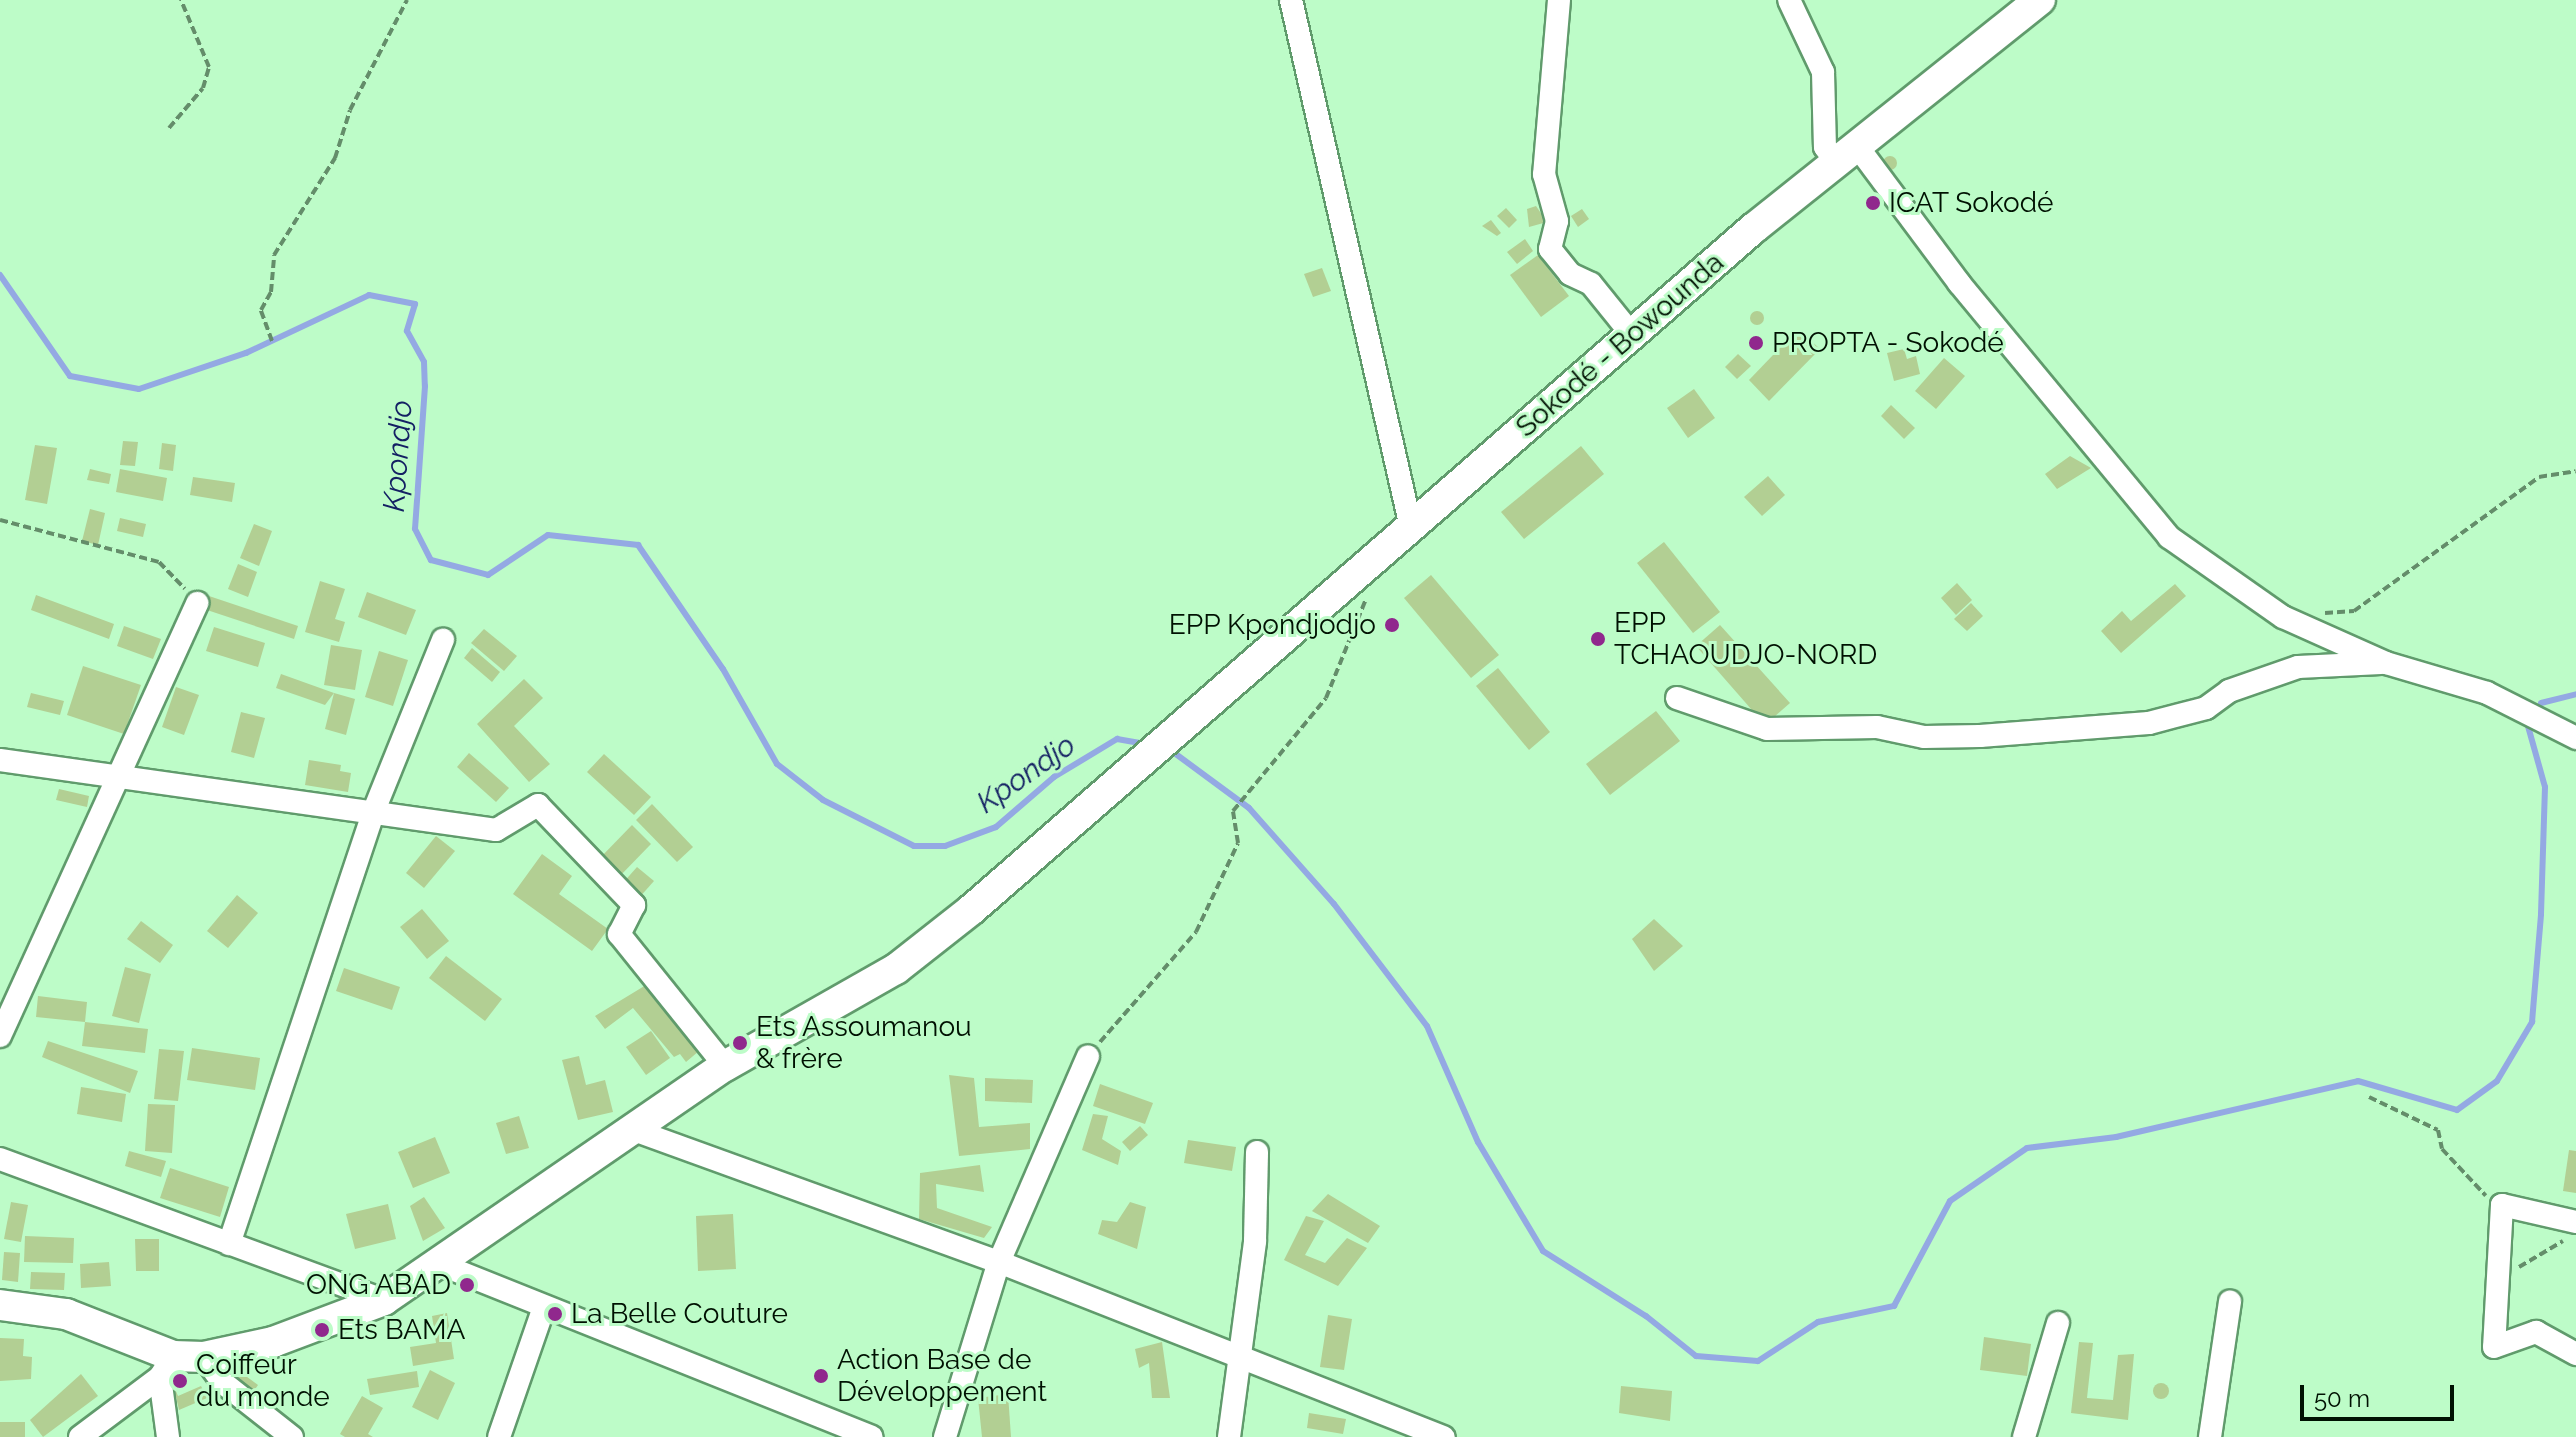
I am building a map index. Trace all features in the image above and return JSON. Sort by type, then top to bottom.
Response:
[{"type":"main road","name":"Sokodé - Bowounda","points":[[0,1305],[66,1314],[166,1367],[273,1342],[384,1300],[725,1066],[896,969],[1410,523],[1846,154],[2040,0]]},
{"type":"street","points":[[1291,0],[1410,523]]},
{"type":"street","points":[[1559,0],[1544,174],[1557,221],[1550,249],[1570,274],[1591,284],[1633,336]]},
{"type":"street","points":[[1789,0],[1823,72],[1825,147],[1846,154],[1959,283],[2169,537],[2283,617],[2386,663],[2487,693],[2576,738]]},
{"type":"street","points":[[0,1036],[123,776],[197,603]]},
{"type":"street","points":[[229,1244],[373,813],[443,640]]},
{"type":"street","points":[[1677,698],[1767,729],[1877,727],[1924,737],[1980,736],[2149,723],[2206,708],[2229,691],[2298,667],[2386,663]]},
{"type":"street","points":[[0,760],[496,830],[538,805],[634,905],[619,934],[725,1066]]},
{"type":"street","points":[[945,1437],[999,1262],[1088,1056]]},
{"type":"street","points":[[631,1129],[999,1262],[1444,1437]]},
{"type":"street","points":[[1229,1437],[1255,1241],[1257,1152]]},
{"type":"street","points":[[0,1159],[384,1300]]},
{"type":"street","points":[[2576,1222],[2502,1205],[2494,1347],[2536,1332],[2576,1354]]},
{"type":"street","points":[[437,1263],[871,1437]]},
{"type":"street","points":[[2210,1437],[2230,1301]]},
{"type":"street","points":[[499,1437],[544,1307]]},
{"type":"street","points":[[2024,1437],[2058,1323]]},
{"type":"street","points":[[204,1357],[222,1382],[292,1437]]},
{"type":"street","points":[[80,1437],[166,1367]]},
{"type":"street","points":[[166,1367],[168,1437]]},
{"type":"path","points":[[169,128],[203,88],[209,67],[181,0]]},
{"type":"path","points":[[272,341],[261,310],[274,280],[274,255],[330,169],[375,56],[407,0]]},
{"type":"path","points":[[2283,617],[2354,611],[2539,477],[2576,471]]},
{"type":"path","points":[[0,520],[159,562],[197,603]]},
{"type":"path","points":[[1088,1056],[1196,932],[1238,843],[1233,811],[1326,698],[1368,594]]},
{"type":"path","points":[[2369,1097],[2438,1130],[2442,1149],[2473,1189],[2502,1205]]},
{"type":"path","points":[[2498,1275],[2538,1260],[2576,1232]]},
{"type":"building","points":[[1890,156],[1897,163],[1890,170],[1883,163]]},
{"type":"building","points":[[1536,206],[1547,222],[1529,227],[1527,209]]},
{"type":"building","points":[[1506,208],[1517,220],[1509,228],[1497,216]]},
{"type":"building","points":[[1582,209],[1589,219],[1578,227],[1571,216]]},
{"type":"building","points":[[1491,220],[1501,233],[1497,236],[1482,226]]},
{"type":"building","points":[[1525,239],[1533,251],[1517,264],[1507,252]]},
{"type":"building","points":[[1538,255],[1569,296],[1541,317],[1510,275]]},
{"type":"building","points":[[1322,268],[1331,291],[1313,297],[1304,274]]},
{"type":"building","points":[[1757,311],[1764,318],[1757,325],[1750,318]]},
{"type":"building","points":[[1798,329],[1820,349],[1769,401],[1749,380]]},
{"type":"building","points":[[1904,349],[1907,359],[1916,356],[1920,374],[1894,381],[1887,353]]},
{"type":"building","points":[[1738,354],[1751,366],[1737,379],[1725,367]]},
{"type":"building","points":[[1944,358],[1965,376],[1936,409],[1915,391]]},
{"type":"building","points":[[1694,389],[1715,418],[1688,438],[1667,408]]},
{"type":"building","points":[[1891,405],[1915,428],[1904,439],[1881,416]]},
{"type":"building","points":[[123,441],[138,442],[135,466],[120,465]]},
{"type":"building","points":[[162,443],[176,445],[173,471],[159,469]]},
{"type":"building","points":[[35,445],[57,448],[47,504],[25,500]]},
{"type":"building","points":[[1581,446],[1604,474],[1524,539],[1501,512]]},
{"type":"building","points":[[2070,456],[2091,468],[2057,489],[2045,474]]},
{"type":"building","points":[[90,469],[111,474],[109,484],[87,480]]},
{"type":"building","points":[[120,469],[167,478],[163,501],[116,492]]},
{"type":"building","points":[[1768,476],[1785,495],[1762,516],[1744,497]]},
{"type":"building","points":[[193,477],[235,483],[232,502],[190,495]]},
{"type":"building","points":[[90,509],[105,513],[98,545],[82,541]]},
{"type":"building","points":[[120,518],[146,524],[143,537],[117,531]]},
{"type":"building","points":[[254,524],[272,531],[259,566],[240,558]]},
{"type":"building","points":[[1664,542],[1720,612],[1693,633],[1637,563]]},
{"type":"building","points":[[238,564],[257,572],[248,597],[228,589]]},
{"type":"building","points":[[1431,575],[1499,655],[1471,678],[1404,598]]},
{"type":"building","points":[[320,581],[345,589],[335,619],[345,622],[339,642],[305,632]]},
{"type":"building","points":[[1957,583],[1972,600],[1956,615],[1941,598]]},
{"type":"building","points":[[2175,584],[2186,596],[2121,653],[2101,631],[2122,611],[2131,621]]},
{"type":"building","points":[[367,592],[416,610],[406,635],[358,617]]},
{"type":"building","points":[[36,595],[114,624],[109,639],[31,610]]},
{"type":"building","points":[[209,596],[298,626],[294,639],[204,609]]},
{"type":"building","points":[[1971,603],[1983,616],[1967,631],[1954,619]]},
{"type":"building","points":[[1720,625],[1790,703],[1765,725],[1696,646]]},
{"type":"building","points":[[124,626],[161,639],[153,659],[117,646]]},
{"type":"building","points":[[214,627],[265,643],[258,667],[206,651]]},
{"type":"building","points":[[484,629],[517,656],[504,671],[471,643]]},
{"type":"building","points":[[331,645],[362,650],[355,690],[324,685]]},
{"type":"building","points":[[472,648],[500,672],[492,682],[464,658]]},
{"type":"building","points":[[379,651],[408,660],[393,706],[365,697]]},
{"type":"building","points":[[83,666],[141,685],[124,734],[67,715]]},
{"type":"building","points":[[1498,668],[1550,732],[1529,750],[1476,686]]},
{"type":"building","points":[[281,674],[334,693],[325,705],[276,688]]},
{"type":"building","points":[[524,679],[543,698],[514,726],[550,764],[529,782],[477,724]]},
{"type":"building","points":[[176,687],[199,695],[184,735],[162,727]]},
{"type":"building","points":[[31,693],[64,701],[60,715],[27,707]]},
{"type":"building","points":[[334,693],[355,699],[346,735],[325,729]]},
{"type":"building","points":[[1656,711],[1680,741],[1610,795],[1586,764]]},
{"type":"building","points":[[241,712],[265,718],[254,758],[231,752]]},
{"type":"building","points":[[469,753],[509,788],[496,802],[457,767]]},
{"type":"building","points":[[604,754],[651,797],[634,815],[587,772]]},
{"type":"building","points":[[309,760],[341,765],[340,771],[351,773],[348,792],[305,785]]},
{"type":"building","points":[[59,789],[89,796],[87,807],[56,800]]},
{"type":"building","points":[[652,804],[693,847],[677,862],[636,820]]},
{"type":"building","points":[[632,825],[651,844],[618,878],[599,859]]},
{"type":"building","points":[[436,836],[455,851],[424,888],[406,873]]},
{"type":"building","points":[[542,854],[572,876],[559,894],[608,929],[592,951],[513,894]]},
{"type":"building","points":[[637,867],[654,881],[638,899],[622,884]]},
{"type":"building","points":[[237,895],[258,913],[228,948],[207,931]]},
{"type":"building","points":[[422,909],[449,941],[427,959],[400,927]]},
{"type":"building","points":[[1654,919],[1683,946],[1654,971],[1632,939]]},
{"type":"building","points":[[141,921],[173,945],[160,963],[127,939]]},
{"type":"building","points":[[446,956],[502,999],[485,1021],[429,978]]},
{"type":"building","points":[[125,967],[151,974],[139,1023],[112,1016]]},
{"type":"building","points":[[344,968],[400,987],[392,1010],[336,991]]},
{"type":"building","points":[[646,985],[699,1051],[686,1062],[680,1054],[674,1057],[633,1008],[605,1029],[595,1016]]},
{"type":"building","points":[[38,996],[87,1002],[85,1022],[36,1017]]},
{"type":"building","points":[[85,1022],[148,1029],[145,1053],[82,1046]]},
{"type":"building","points":[[651,1031],[670,1058],[646,1075],[626,1047]]},
{"type":"building","points":[[48,1041],[138,1071],[130,1093],[42,1057]]},
{"type":"building","points":[[192,1048],[260,1058],[255,1090],[187,1080]]},
{"type":"building","points":[[159,1049],[184,1051],[178,1101],[154,1099]]},
{"type":"building","points":[[579,1056],[586,1085],[605,1080],[613,1112],[578,1120],[562,1060]]},
{"type":"building","points":[[949,1075],[974,1078],[979,1127],[1030,1123],[1030,1149],[959,1156]]},
{"type":"building","points":[[985,1078],[1033,1080],[1032,1103],[985,1101]]},
{"type":"building","points":[[1100,1084],[1153,1103],[1145,1124],[1093,1106]]},
{"type":"building","points":[[81,1087],[126,1094],[122,1122],[77,1114]]},
{"type":"building","points":[[148,1104],[175,1105],[172,1153],[145,1151]]},
{"type":"building","points":[[1093,1114],[1108,1116],[1102,1139],[1121,1151],[1118,1165],[1082,1150]]},
{"type":"building","points":[[519,1116],[529,1148],[506,1154],[496,1123]]},
{"type":"building","points":[[1140,1126],[1148,1135],[1130,1151],[1122,1142]]},
{"type":"building","points":[[435,1137],[450,1173],[413,1188],[398,1152]]},
{"type":"building","points":[[1188,1140],[1236,1147],[1232,1171],[1184,1163]]},
{"type":"building","points":[[2569,1150],[2576,1151],[2576,1193],[2563,1191]]},
{"type":"building","points":[[129,1151],[166,1161],[161,1177],[125,1166]]},
{"type":"building","points":[[980,1165],[984,1192],[936,1184],[937,1208],[992,1227],[984,1238],[919,1219],[920,1173]]},
{"type":"building","points":[[170,1168],[229,1187],[220,1217],[160,1198]]},
{"type":"building","points":[[1328,1194],[1380,1226],[1368,1243],[1312,1211]]},
{"type":"building","points":[[424,1197],[445,1228],[423,1241],[410,1206]]},
{"type":"building","points":[[11,1202],[28,1205],[21,1242],[4,1239]]},
{"type":"building","points":[[1130,1202],[1146,1207],[1137,1249],[1098,1234],[1102,1220],[1117,1222]]},
{"type":"building","points":[[388,1204],[396,1239],[355,1249],[346,1214]]},
{"type":"building","points":[[733,1214],[736,1269],[698,1271],[696,1216]]},
{"type":"building","points":[[1306,1216],[1324,1221],[1305,1255],[1325,1263],[1347,1238],[1367,1248],[1338,1286],[1284,1260]]},
{"type":"building","points":[[25,1236],[74,1238],[73,1263],[24,1262]]},
{"type":"building","points":[[135,1239],[159,1239],[159,1271],[136,1271]]},
{"type":"building","points":[[4,1252],[20,1253],[18,1282],[2,1280]]},
{"type":"building","points":[[109,1262],[111,1286],[81,1288],[80,1264]]},
{"type":"building","points":[[31,1272],[65,1273],[64,1290],[30,1289]]},
{"type":"building","points":[[447,1313],[454,1359],[413,1366],[410,1347],[436,1343],[432,1316]]},
{"type":"building","points":[[1328,1315],[1352,1319],[1344,1370],[1320,1367]]},
{"type":"building","points":[[1984,1337],[2031,1344],[2027,1376],[1980,1370]]},
{"type":"building","points":[[0,1338],[24,1339],[23,1356],[32,1357],[31,1379],[0,1381]]},
{"type":"building","points":[[1162,1342],[1170,1398],[1152,1398],[1149,1363],[1139,1368],[1135,1349]]},
{"type":"building","points":[[2079,1342],[2093,1343],[2087,1398],[2113,1400],[2118,1355],[2134,1354],[2128,1420],[2071,1413]]},
{"type":"building","points":[[430,1370],[455,1383],[438,1420],[412,1407]]},
{"type":"building","points":[[239,1371],[258,1385],[251,1395],[232,1381]]},
{"type":"building","points":[[417,1371],[419,1387],[370,1395],[367,1379]]},
{"type":"building","points":[[81,1374],[98,1396],[43,1437],[30,1420]]},
{"type":"building","points":[[2158,1383],[2164,1383],[2169,1391],[2167,1397],[2158,1399],[2153,1394],[2153,1388]]},
{"type":"building","points":[[173,1384],[178,1396],[201,1386],[207,1398],[179,1410]]},
{"type":"building","points":[[1621,1386],[1672,1391],[1670,1421],[1619,1413]]},
{"type":"building","points":[[1008,1394],[1011,1437],[982,1437],[978,1398]]},
{"type":"building","points":[[362,1396],[383,1408],[368,1434],[373,1437],[345,1437],[340,1434]]},
{"type":"building","points":[[1309,1413],[1346,1419],[1343,1434],[1307,1428]]},
{"type":"building","points":[[0,1422],[25,1422],[25,1437],[0,1437]]},
{"type":"waterway","name":"Kpondjo","points":[[0,275],[70,376],[139,389],[246,353],[369,295],[415,304],[407,331],[424,362],[425,386],[415,529],[431,560],[488,575],[548,535],[638,545],[723,669],[777,764],[823,800],[914,846],[945,846],[996,827],[1054,777],[1117,739],[1146,744]]},
{"type":"waterway","points":[[2541,703],[2576,694]]},
{"type":"waterway","points":[[1169,749],[1249,808],[1334,904],[1427,1026],[1478,1142],[1543,1251],[1646,1316],[1696,1356],[1758,1361],[1818,1322],[1894,1306],[1950,1201],[2027,1148],[2116,1137],[2358,1081],[2457,1110],[2497,1081],[2532,1022],[2541,914],[2545,787],[2528,726]]},
{"type":"place","name":"ICAT Sokodé","points":[[1873,203]]},
{"type":"place","name":"PROPTA - Sokodé","points":[[1756,343]]},
{"type":"place","name":"EPP Kpondjodjo","points":[[1392,625]]},
{"type":"place","name":"EPP TCHAOUDJO-NORD","points":[[1598,639]]},
{"type":"place","name":"Ets Assoumanou & frère","points":[[740,1043]]},
{"type":"place","name":"ONG ABAD","points":[[467,1285]]},
{"type":"place","name":"La Belle Couture","points":[[555,1314]]},
{"type":"place","name":"Ets BAMA","points":[[322,1330]]},
{"type":"place","name":"Action Base de Développement","points":[[821,1376]]},
{"type":"place","name":"Coiffeur du monde","points":[[180,1381]]}]
